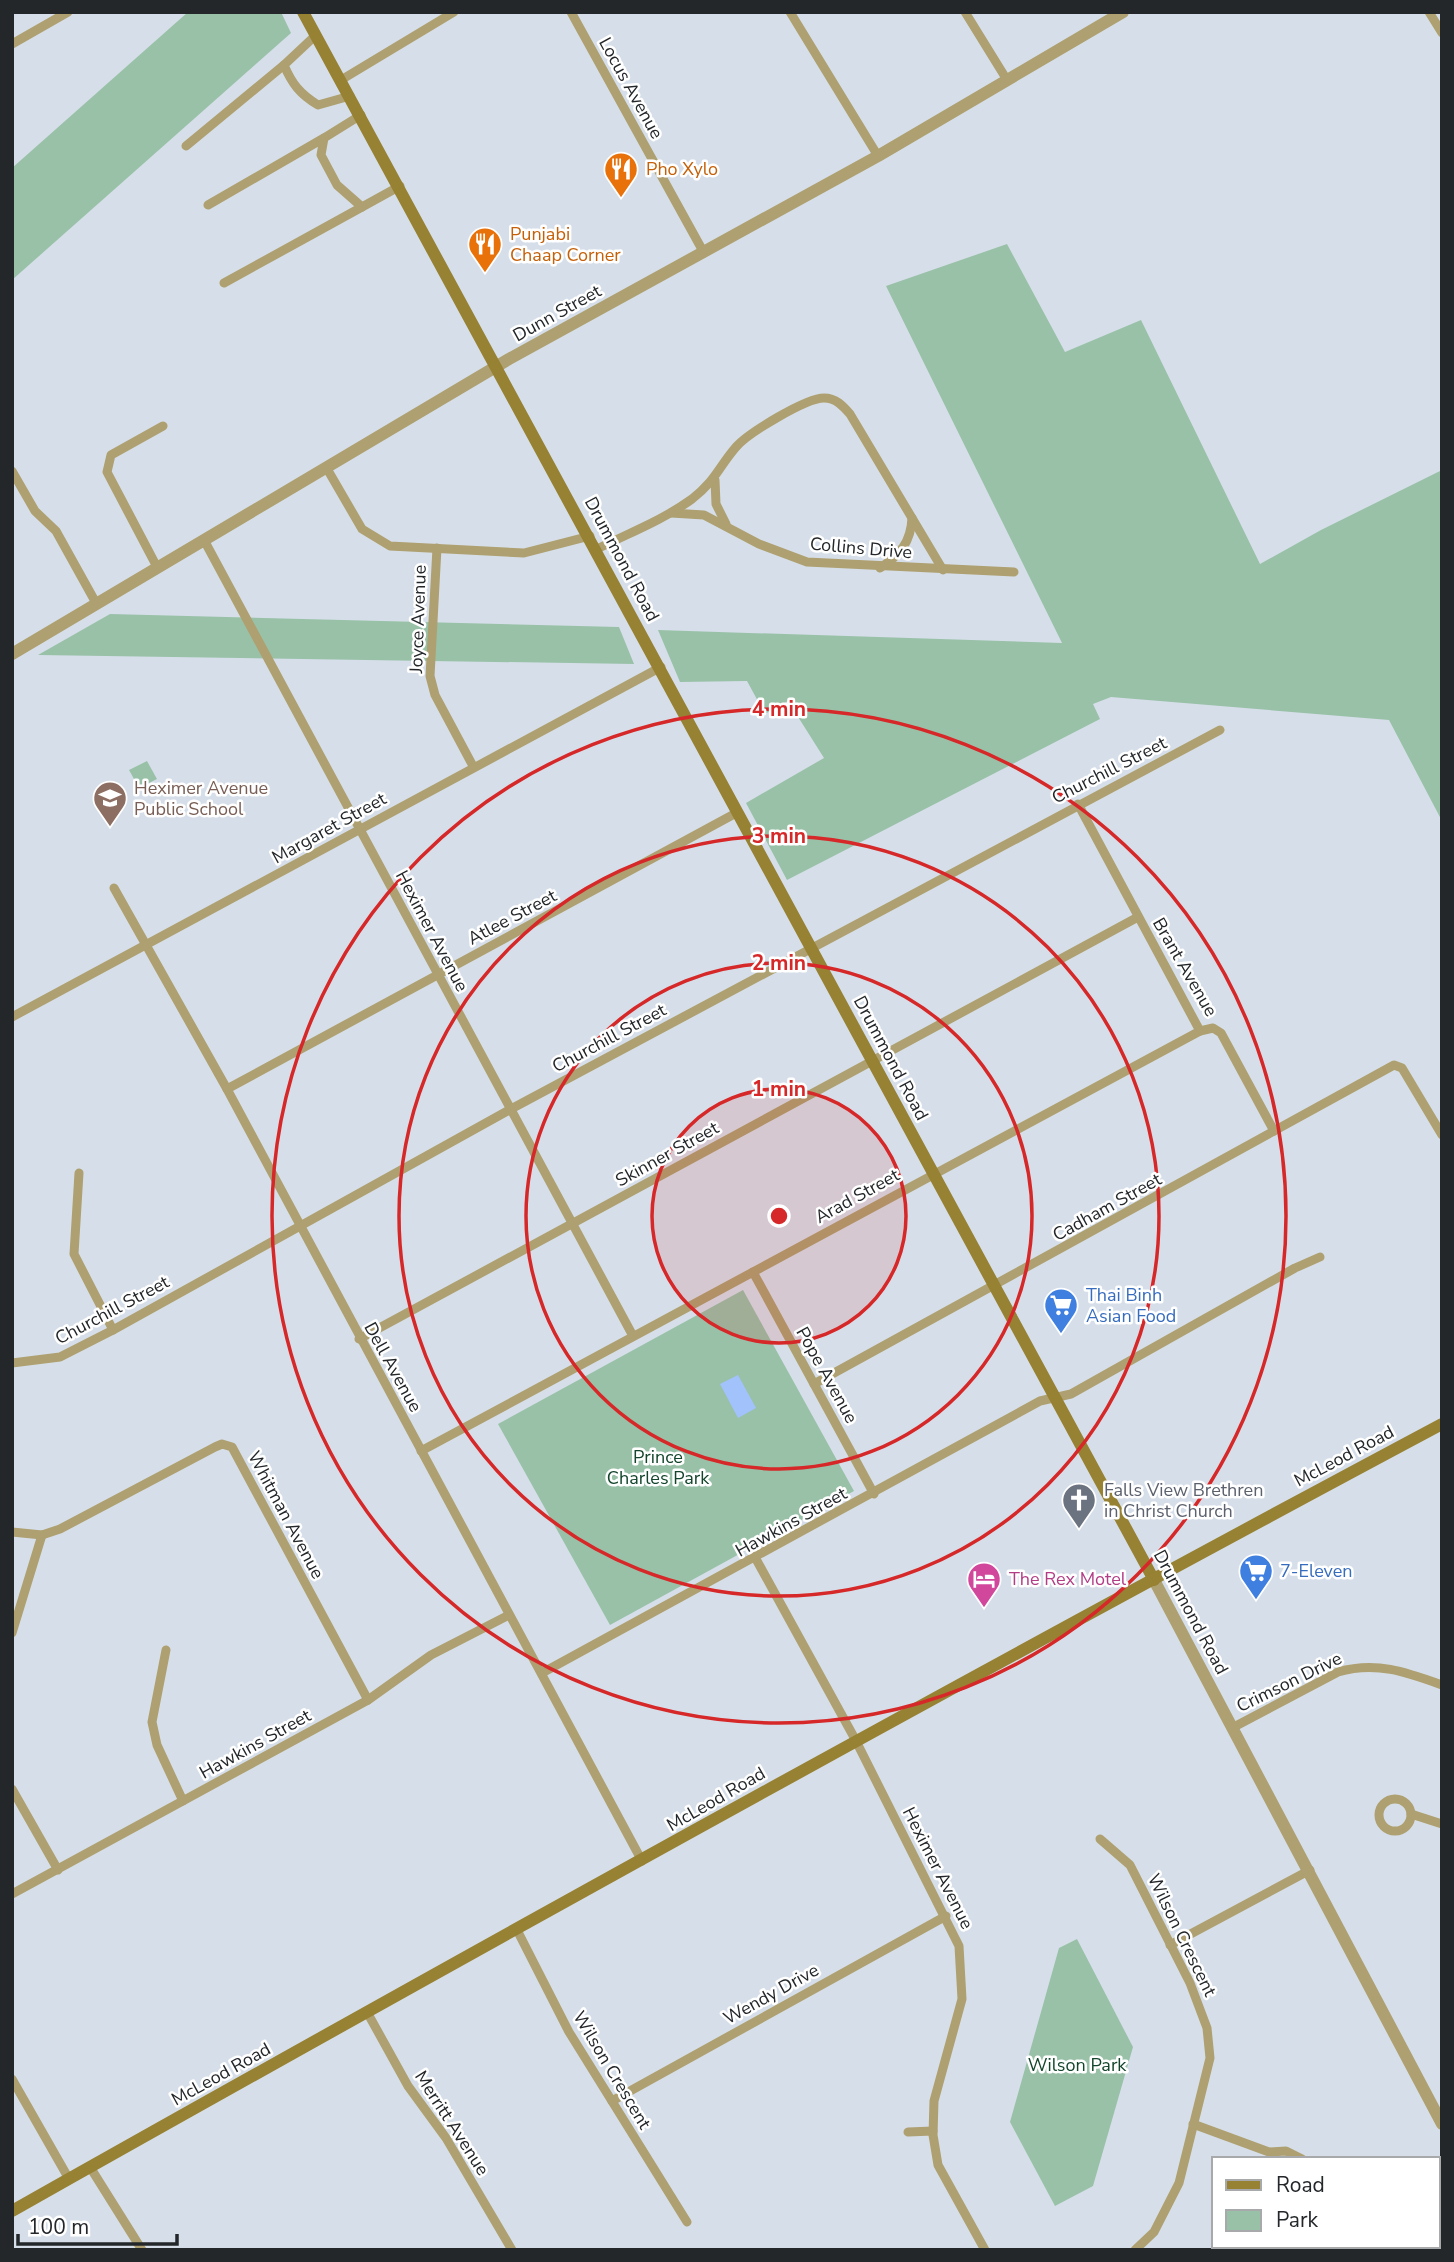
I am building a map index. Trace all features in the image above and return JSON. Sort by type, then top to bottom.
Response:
[{"type":"main road","name":"Drummond Road","points":[[303,12],[498,366],[1154,1580]]},
{"type":"main road","name":"McLeod Road","points":[[12,2211],[642,1861],[855,1739],[1442,1424]]},
{"type":"street","points":[[12,44],[68,12]]},
{"type":"street","points":[[341,80],[453,12]]},
{"type":"street","name":"Locus Avenue","points":[[571,12],[704,253]]},
{"type":"street","points":[[790,12],[878,156]]},
{"type":"street","points":[[965,12],[1007,80]]},
{"type":"street","name":"Dunn Street","points":[[12,653],[498,366],[878,156],[1123,12]]},
{"type":"street","points":[[1429,12],[1442,33]]},
{"type":"street","points":[[186,146],[316,35]]},
{"type":"street","points":[[284,65],[298,91],[318,105],[350,96]]},
{"type":"street","points":[[208,205],[361,115]]},
{"type":"street","points":[[324,138],[321,155],[337,185],[362,207]]},
{"type":"street","points":[[225,283],[400,186]]},
{"type":"street","points":[[597,549],[671,513],[715,480],[737,445],[753,433],[799,407],[826,398],[839,402],[850,414],[943,570]]},
{"type":"street","points":[[157,567],[107,472],[111,455],[163,426]]},
{"type":"street","points":[[326,467],[362,529],[390,546],[524,553],[590,536]]},
{"type":"street","points":[[12,471],[35,512],[56,531],[96,603]]},
{"type":"street","points":[[715,480],[716,504],[719,514],[728,526]]},
{"type":"street","name":"Collins Drive","points":[[671,513],[704,515],[760,544],[807,562],[880,568],[1014,572]]},
{"type":"street","points":[[880,568],[895,559],[905,546],[912,516]]},
{"type":"street","name":"Heximer Avenue","points":[[204,540],[633,1336]]},
{"type":"street","name":"Joyce Avenue","points":[[437,548],[430,676],[435,695],[473,766]]},
{"type":"street","name":"Margaret Street","points":[[12,1017],[147,946],[473,766],[661,667]]},
{"type":"street","name":"Churchill Street","points":[[12,1363],[60,1357],[113,1330],[511,1109],[1220,730]]},
{"type":"street","name":"Brant Avenue","points":[[1078,804],[1200,1031],[1213,1028],[1221,1033],[1274,1131]]},
{"type":"street","name":"Atlee Street","points":[[227,1089],[738,812]]},
{"type":"street","name":"Dell Avenue","points":[[114,888],[227,1089],[359,1339],[642,1861]]},
{"type":"street","name":"Skinner Street","points":[[359,1339],[1138,917]]},
{"type":"street","name":"Arad Street","points":[[421,1451],[932,1173],[1200,1031]]},
{"type":"street","name":"Cadham Street","points":[[814,1384],[1394,1065],[1402,1068],[1442,1135]]},
{"type":"street","points":[[79,1172],[74,1254],[113,1330]]},
{"type":"street","name":"Hawkins Street","points":[[542,1673],[756,1559],[1040,1401],[1072,1394],[1295,1268],[1320,1257]]},
{"type":"street","name":"Pope Avenue","points":[[753,1272],[874,1494]]},
{"type":"street","name":"Whitman Avenue","points":[[12,1532],[42,1535],[60,1529],[215,1447],[222,1444],[232,1447],[368,1700]]},
{"type":"street","points":[[12,1633],[42,1535]]},
{"type":"street","name":"Heximer Avenue","points":[[756,1559],[855,1739],[960,1946],[962,1999],[934,2101],[933,2131],[939,2165],[985,2250]]},
{"type":"street","name":"Drummond Road","points":[[1154,1580],[1310,1870],[1442,2124]]},
{"type":"street","name":"Hawkins Street","points":[[12,1894],[368,1700],[431,1655],[509,1615]]},
{"type":"street","points":[[166,1650],[152,1723],[158,1745],[183,1801]]},
{"type":"street","name":"Crimson Drive","points":[[1232,1728],[1338,1672],[1355,1667],[1384,1667],[1442,1685]]},
{"type":"street","points":[[12,1789],[58,1870]]},
{"type":"street","points":[[1411,1814],[1442,1824]]},
{"type":"street","name":"Wilson Crescent","points":[[1100,1839],[1130,1866],[1199,2001],[1207,2028],[1210,2058],[1179,2183],[1154,2232],[1135,2250]]},
{"type":"street","points":[[1170,1945],[1310,1870]]},
{"type":"street","name":"Wendy Drive","points":[[612,2101],[946,1916]]},
{"type":"street","name":"Wilson Crescent","points":[[517,1930],[569,2032],[687,2222]]},
{"type":"street","name":"Merritt Avenue","points":[[368,2012],[408,2086],[446,2138],[512,2250]]},
{"type":"street","points":[[12,2079],[69,2179]]},
{"type":"street","points":[[1193,2124],[1270,2156],[1286,2151],[1298,2157]]},
{"type":"street","points":[[908,2132],[933,2131]]},
{"type":"street","points":[[90,2167],[142,2250]]},
{"type":"green space","points":[[188,12],[281,12],[291,33],[12,280],[12,168]]},
{"type":"green space","points":[[1007,244],[1065,352],[1141,320],[1260,564],[1321,530],[1442,470],[1442,821],[1389,720],[1111,697],[1093,704],[1100,719],[787,880],[746,803],[824,758],[788,701],[765,714],[747,681],[680,682],[658,630],[1062,643],[886,286]]},
{"type":"green space","points":[[110,614],[619,627],[634,664],[38,655]]},
{"type":"green space","points":[[147,761],[157,779],[139,788],[129,770]]},
{"type":"green space","name":"Prince Charles Park","points":[[743,1290],[854,1491],[610,1625],[498,1424]]},
{"type":"green space","name":"Wilson Park","points":[[1077,1939],[1133,2047],[1093,2186],[1055,2206],[1010,2122],[1059,1948]]},
{"type":"water","points":[[738,1375],[756,1408],[738,1418],[720,1384]]},
{"type":"place","name":"Pho Xylo","points":[[621,199]]},
{"type":"place","name":"Punjabi Chaap Corner","points":[[485,274]]},
{"type":"place","name":"Heximer Avenue Public School","points":[[110,828]]},
{"type":"place","name":"Thai Binh Asian Food","points":[[1061,1335]]},
{"type":"place","name":"Falls View Brethren in Christ Church","points":[[1079,1530]]},
{"type":"place","name":"7-Eleven","points":[[1256,1601]]},
{"type":"place","name":"The Rex Motel","points":[[984,1609]]}]
